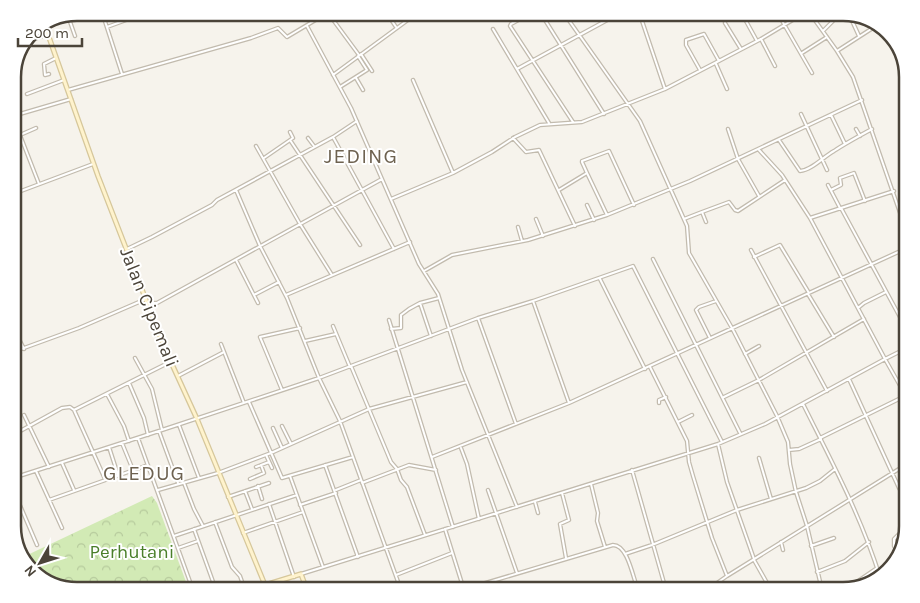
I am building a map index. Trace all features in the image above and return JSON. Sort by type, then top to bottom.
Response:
[{"type":"main road","name":"Jalan Cipemali","points":[[47,31],[94,164],[171,362],[197,419],[264,582]]},
{"type":"main road","points":[[276,582],[301,574],[304,582]]},
{"type":"street","points":[[106,21],[122,74]]},
{"type":"street","points":[[108,27],[124,21]]},
{"type":"street","points":[[68,90],[251,38],[278,28],[287,37],[315,21]]},
{"type":"street","points":[[335,21],[372,71]]},
{"type":"street","points":[[392,21],[397,28]]},
{"type":"street","points":[[333,75],[407,21]]},
{"type":"street","points":[[518,21],[510,26],[573,122]]},
{"type":"street","points":[[546,21],[604,114]]},
{"type":"street","points":[[570,21],[629,104],[647,135],[688,229],[689,253],[732,328],[777,416],[786,437],[796,492],[807,526],[819,582]]},
{"type":"street","points":[[517,69],[606,21]]},
{"type":"street","points":[[642,21],[665,89]]},
{"type":"street","points":[[746,21],[775,66]]},
{"type":"street","points":[[782,21],[812,73]]},
{"type":"street","points":[[391,199],[453,173],[492,152],[513,138],[540,125],[582,122],[665,89],[793,21]]},
{"type":"street","points":[[815,21],[849,70],[862,100],[899,206]]},
{"type":"street","points":[[822,31],[833,21]]},
{"type":"street","points":[[70,22],[75,36]]},
{"type":"street","points":[[852,22],[859,36]]},
{"type":"street","points":[[725,23],[741,49]]},
{"type":"street","points":[[307,26],[340,87],[424,272],[436,291],[467,382],[517,508]]},
{"type":"street","points":[[493,29],[549,123]]},
{"type":"street","points":[[837,51],[871,29]]},
{"type":"street","points":[[37,38],[48,34]]},
{"type":"street","points":[[701,71],[685,42],[689,38],[704,34],[719,61]]},
{"type":"street","points":[[802,53],[827,37]]},
{"type":"street","points":[[340,87],[367,70],[359,55]]},
{"type":"street","points":[[49,74],[45,75],[44,64],[56,58]]},
{"type":"street","points":[[716,63],[727,89]]},
{"type":"street","points":[[356,78],[363,90]]},
{"type":"street","points":[[27,94],[64,80]]},
{"type":"street","points":[[413,80],[453,173]]},
{"type":"street","points":[[21,115],[71,99]]},
{"type":"street","points":[[424,272],[452,256],[543,236],[634,205],[759,150],[862,100]]},
{"type":"street","points":[[801,114],[827,170]]},
{"type":"street","points":[[830,114],[845,144]]},
{"type":"street","points":[[127,249],[152,238],[272,171],[356,121]]},
{"type":"street","points":[[21,135],[36,128]]},
{"type":"street","points":[[856,128],[860,136]]},
{"type":"street","points":[[728,129],[738,159],[760,198]]},
{"type":"street","points":[[779,140],[800,171],[813,166],[845,144],[872,129]]},
{"type":"street","points":[[264,158],[293,137],[290,132]]},
{"type":"street","points":[[21,137],[40,184]]},
{"type":"street","points":[[332,137],[394,248]]},
{"type":"street","points":[[308,138],[314,146]]},
{"type":"street","points":[[513,138],[526,152],[539,150],[575,226]]},
{"type":"street","points":[[290,140],[360,245]]},
{"type":"street","points":[[256,146],[272,171],[300,224],[332,275]]},
{"type":"street","points":[[759,150],[778,170],[810,218],[899,383]]},
{"type":"street","points":[[607,215],[582,161],[607,151],[610,152],[634,205]]},
{"type":"street","points":[[21,191],[94,164]]},
{"type":"street","points":[[559,190],[587,173]]},
{"type":"street","points":[[831,190],[841,186],[840,178],[854,173],[865,201]]},
{"type":"street","points":[[150,308],[157,302],[382,179]]},
{"type":"street","points":[[684,219],[728,202],[731,202],[737,211],[760,198],[785,180]]},
{"type":"street","points":[[828,185],[899,314]]},
{"type":"street","points":[[236,190],[260,246],[286,295],[319,378],[340,421],[398,582]]},
{"type":"street","points":[[810,218],[894,191]]},
{"type":"street","points":[[587,205],[594,220]]},
{"type":"street","points":[[702,212],[706,222]]},
{"type":"street","points":[[536,219],[543,236]]},
{"type":"street","points":[[518,227],[522,241]]},
{"type":"street","points":[[286,295],[410,242]]},
{"type":"street","points":[[754,257],[780,244],[834,338]]},
{"type":"street","points":[[751,250],[827,391]]},
{"type":"street","points":[[432,457],[569,403],[899,252]]},
{"type":"street","points":[[653,258],[741,434]]},
{"type":"street","points":[[236,260],[258,304]]},
{"type":"street","points":[[21,476],[249,402],[397,349],[448,328],[633,266],[722,442]]},
{"type":"street","points":[[600,278],[645,368]]},
{"type":"street","points":[[254,295],[279,282]]},
{"type":"street","points":[[858,308],[864,302],[886,292]]},
{"type":"street","points":[[391,329],[402,328],[402,314],[420,303],[439,298]]},
{"type":"street","points":[[21,349],[147,301],[157,302]]},
{"type":"street","points":[[533,301],[569,403]]},
{"type":"street","points":[[710,338],[696,310],[699,306],[716,301]]},
{"type":"street","points":[[420,303],[431,336]]},
{"type":"street","points":[[478,318],[516,424]]},
{"type":"street","points":[[724,398],[834,338],[864,319]]},
{"type":"street","points":[[388,320],[453,526]]},
{"type":"street","points":[[333,326],[390,462],[397,469],[401,480],[409,491],[425,535]]},
{"type":"street","points":[[282,390],[260,337],[261,335],[300,328]]},
{"type":"street","points":[[305,341],[336,334]]},
{"type":"street","points":[[21,342],[24,348]]},
{"type":"street","points":[[221,344],[244,403]]},
{"type":"street","points":[[745,354],[759,346]]},
{"type":"street","points":[[178,376],[224,352]]},
{"type":"street","points":[[301,574],[479,518],[517,508],[632,470],[688,455],[718,444],[803,404],[899,353]]},
{"type":"street","points":[[135,358],[152,389],[161,431],[178,484]]},
{"type":"street","points":[[74,410],[171,362]]},
{"type":"street","points":[[650,366],[687,441],[688,455],[707,522],[727,576]]},
{"type":"street","points":[[849,379],[899,489]]},
{"type":"street","points":[[158,490],[218,473],[266,455],[369,409],[467,382]]},
{"type":"street","points":[[129,383],[144,418],[148,435]]},
{"type":"street","points":[[107,394],[124,426],[129,441]]},
{"type":"street","points":[[659,403],[659,400],[666,397]]},
{"type":"street","points":[[789,449],[799,449],[899,400]]},
{"type":"street","points":[[249,402],[282,477],[353,457]]},
{"type":"street","points":[[803,404],[869,542],[877,568],[863,578]]},
{"type":"street","points":[[21,430],[62,408],[68,407],[74,410],[105,479]]},
{"type":"street","points":[[24,415],[49,467]]},
{"type":"street","points":[[678,422],[692,415]]},
{"type":"street","points":[[179,425],[199,478]]},
{"type":"street","points":[[282,426],[291,444]]},
{"type":"street","points":[[273,428],[282,448]]},
{"type":"street","points":[[138,438],[190,582]]},
{"type":"street","points":[[122,443],[133,470]]},
{"type":"street","points":[[718,444],[737,510],[754,559],[767,582]]},
{"type":"street","points":[[461,447],[467,464],[479,518]]},
{"type":"street","points":[[109,448],[118,475]]},
{"type":"street","points":[[266,455],[272,468]]},
{"type":"street","points":[[759,458],[771,499]]},
{"type":"street","points":[[256,467],[269,462]]},
{"type":"street","points":[[62,463],[74,491]]},
{"type":"street","points":[[49,500],[148,465]]},
{"type":"street","points":[[250,479],[264,473],[261,465]]},
{"type":"street","points":[[325,465],[358,557]]},
{"type":"street","points":[[300,505],[362,481],[411,465],[418,468],[436,470]]},
{"type":"street","points":[[625,554],[737,510],[796,492],[820,481],[835,469]]},
{"type":"street","points":[[632,470],[663,582]]},
{"type":"street","points":[[718,582],[899,470]]},
{"type":"street","points":[[36,471],[62,528]]},
{"type":"street","points":[[290,476],[323,568]]},
{"type":"street","points":[[184,483],[203,526]]},
{"type":"street","points":[[228,497],[269,483]]},
{"type":"street","points":[[590,484],[598,513],[597,522],[605,547]]},
{"type":"street","points":[[258,486],[262,499]]},
{"type":"street","points":[[488,490],[517,574]]},
{"type":"street","points":[[245,491],[252,510]]},
{"type":"street","points":[[562,493],[569,520],[560,524],[566,559]]},
{"type":"street","points":[[174,536],[297,495]]},
{"type":"street","points":[[535,502],[538,513]]},
{"type":"street","points":[[268,504],[294,577]]},
{"type":"street","points":[[21,508],[37,545]]},
{"type":"street","points":[[243,533],[303,512]]},
{"type":"street","points":[[215,522],[232,567],[240,576],[242,582]]},
{"type":"street","points":[[194,529],[213,582]]},
{"type":"street","points":[[445,529],[461,582]]},
{"type":"street","points":[[894,547],[894,539],[898,535]]},
{"type":"street","points":[[811,546],[834,538]]},
{"type":"street","points":[[178,548],[198,541]]},
{"type":"street","points":[[781,542],[783,550]]},
{"type":"street","points":[[817,572],[845,561],[869,542]]},
{"type":"street","points":[[490,582],[617,545],[624,549],[635,582]]},
{"type":"street","points":[[395,575],[452,553]]},
{"type":"green space","name":"Perhutani","points":[[152,496],[157,503],[186,582],[70,581],[59,579],[46,572],[35,563],[29,554]]},
{"type":"district","name":"JEDING","points":[[361,156]]},
{"type":"district","name":"GLEDUG","points":[[144,473]]}]
